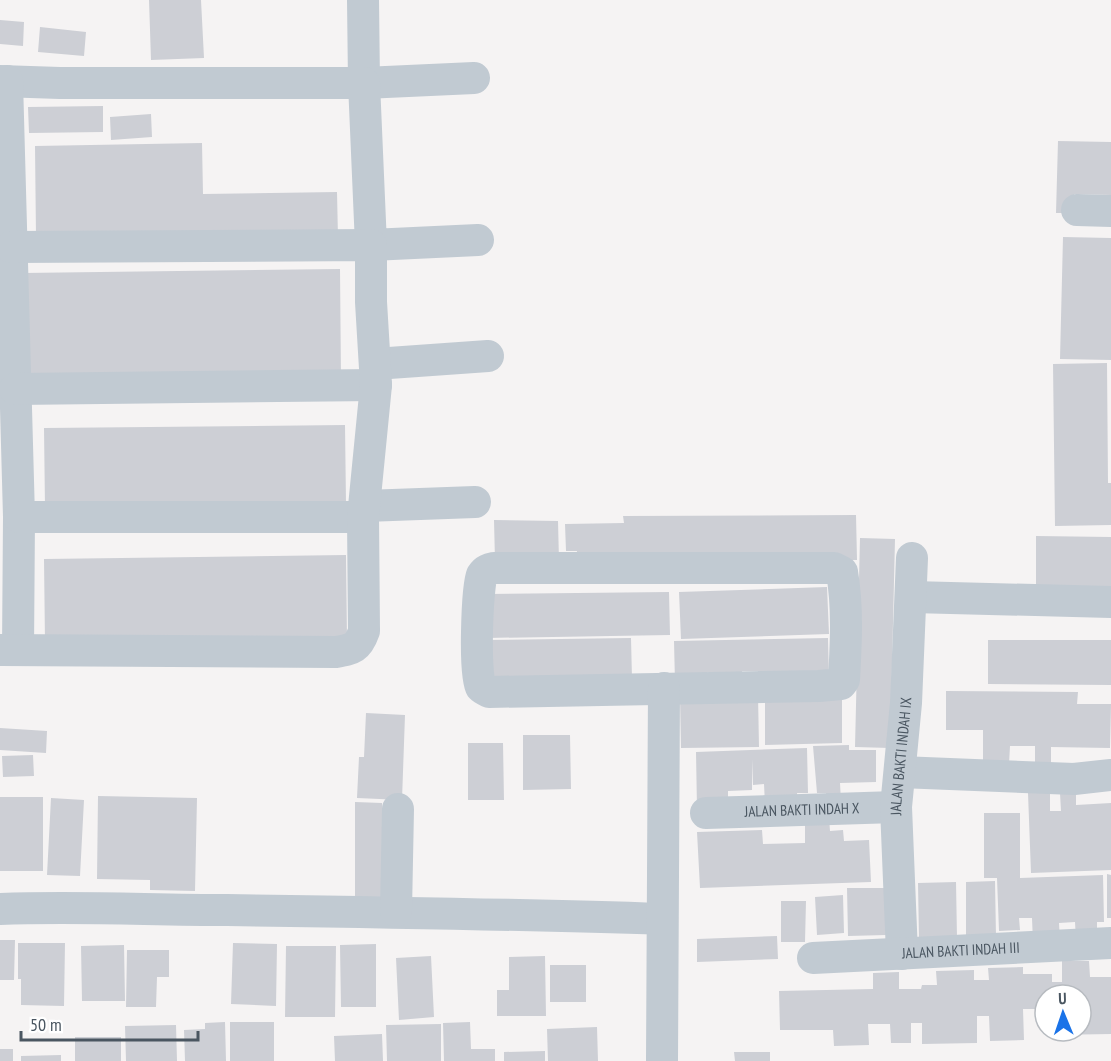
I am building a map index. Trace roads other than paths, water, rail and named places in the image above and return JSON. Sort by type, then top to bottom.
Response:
[{"type":"street","points":[[363,0],[364,82],[371,245],[371,302],[375,375],[364,512],[364,631],[361,641],[352,650],[325,652],[9,650],[20,517],[4,81],[364,82],[474,78]]},
{"type":"street","points":[[1077,210],[1111,211]]},
{"type":"street","points":[[11,247],[371,245],[478,240]]},
{"type":"street","points":[[15,389],[375,375],[488,356]]},
{"type":"street","points":[[20,517],[364,512],[475,502]]},
{"type":"street","name":"JALAN BAKTI INDAH IX","points":[[902,954],[897,807],[912,597],[912,558]]},
{"type":"street","points":[[494,568],[834,568],[842,572],[846,589],[847,617],[844,680],[841,684],[664,688],[504,692],[486,690],[479,680],[477,649],[482,576],[486,571],[494,568]]},
{"type":"street","points":[[912,597],[1111,602]]},
{"type":"street","points":[[662,1061],[664,688]]},
{"type":"street","points":[[900,772],[1074,779],[1111,775]]},
{"type":"street","name":"JALAN BAKTI INDAH X","points":[[706,813],[897,807]]},
{"type":"street","points":[[396,911],[398,809]]},
{"type":"street","points":[[0,909],[69,906],[396,911],[662,919]]},
{"type":"street","name":"JALAN BAKTI INDAH III","points":[[813,958],[1111,943]]}]
